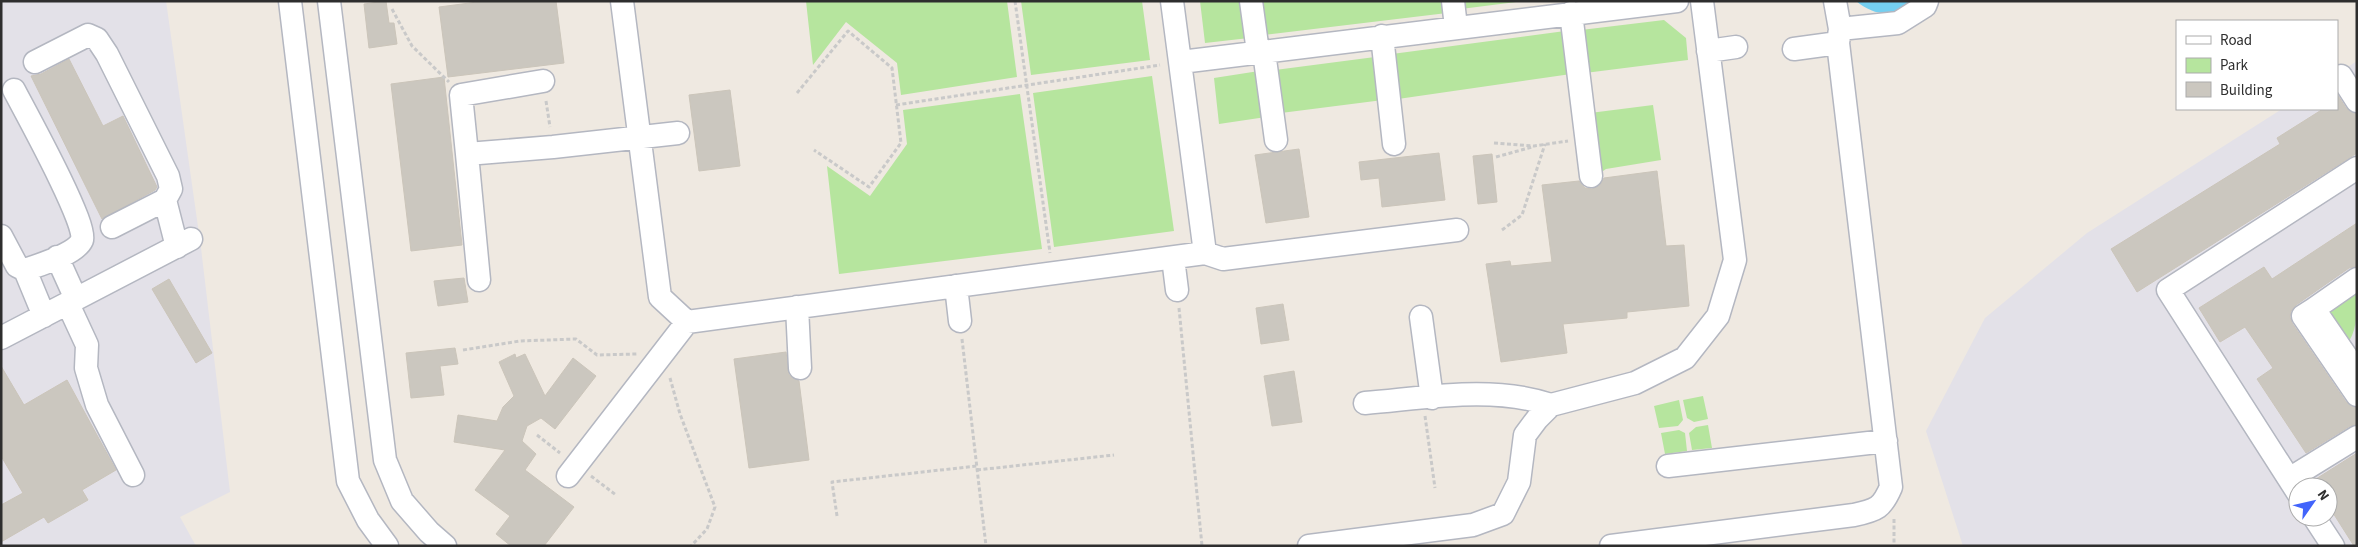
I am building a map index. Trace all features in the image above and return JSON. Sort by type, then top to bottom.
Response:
[{"type":"street","points":[[290,1],[348,481],[368,520],[387,546]]},
{"type":"street","points":[[329,1],[385,460],[402,501],[428,532],[446,546]]},
{"type":"street","points":[[622,1],[660,297],[687,322]]},
{"type":"street","points":[[1172,1],[1205,253]]},
{"type":"street","points":[[1251,1],[1276,140]]},
{"type":"street","points":[[1453,1],[1456,28]]},
{"type":"street","points":[[1181,62],[1456,28],[1579,9],[1676,1]]},
{"type":"street","points":[[1309,546],[1473,525],[1503,514],[1519,482],[1525,435],[1551,405],[1636,383],[1684,358],[1718,316],[1735,260],[1702,1]]},
{"type":"street","points":[[1610,546],[1871,512],[1885,502],[1891,487],[1835,1]]},
{"type":"street","points":[[1794,49],[1839,36],[1898,23],[1925,6],[1927,1]]},
{"type":"street","points":[[1579,9],[1590,176]]},
{"type":"street","points":[[35,62],[88,35],[97,39],[107,54],[168,176],[171,189],[165,200],[112,227]]},
{"type":"street","points":[[1382,36],[1394,144]]},
{"type":"street","points":[[1708,51],[1736,47]]},
{"type":"street","points":[[2342,76],[2357,101]]},
{"type":"street","points":[[479,280],[461,95],[543,81]]},
{"type":"street","points":[[14,90],[66,192],[83,231],[82,240],[76,248],[24,270]]},
{"type":"street","points":[[467,154],[553,147],[678,133]]},
{"type":"street","points":[[2288,477],[2168,290],[2357,168]]},
{"type":"street","points":[[1,338],[184,243],[165,200]]},
{"type":"street","points":[[568,476],[687,322],[1205,253],[1223,259],[1457,230]]},
{"type":"street","points":[[1,236],[17,266],[24,270],[44,316]]},
{"type":"street","points":[[57,257],[87,345],[86,368],[98,406],[133,475]]},
{"type":"street","points":[[1172,258],[1177,290]]},
{"type":"street","points":[[2357,279],[2303,316],[2357,395]]},
{"type":"street","points":[[956,286],[960,321]]},
{"type":"street","points":[[797,307],[800,368]]},
{"type":"street","points":[[2314,309],[2357,372]]},
{"type":"street","points":[[1421,317],[1428,398]]},
{"type":"street","points":[[1366,403],[1505,394],[1534,399],[1551,405]]},
{"type":"street","points":[[2306,477],[2357,437]]},
{"type":"street","points":[[1668,466],[1886,440]]},
{"type":"street","points":[[2321,527],[2333,546]]},
{"type":"path","points":[[1015,1],[1053,273]]},
{"type":"path","points":[[392,9],[412,46],[461,95]]},
{"type":"path","points":[[797,93],[848,31],[892,68],[901,143],[869,187],[814,150]]},
{"type":"path","points":[[896,104],[1181,62]]},
{"type":"path","points":[[543,81],[553,147]]},
{"type":"path","points":[[1496,157],[1534,146],[1586,138]]},
{"type":"path","points":[[1494,143],[1534,146]]},
{"type":"path","points":[[1502,230],[1522,215],[1545,144]]},
{"type":"path","points":[[1177,290],[1202,546]]},
{"type":"path","points":[[960,321],[986,546]]},
{"type":"path","points":[[463,350],[520,341],[576,340],[597,354],[663,353],[680,414],[715,507],[707,529],[691,546]]},
{"type":"path","points":[[1428,398],[1435,488]]},
{"type":"path","points":[[837,516],[832,482],[1114,455]]},
{"type":"shaded area","points":[[1,1],[166,1],[201,248],[230,492],[180,517],[196,546],[1,546]]},
{"type":"shaded area","points":[[2357,61],[2357,546],[1963,546],[1926,431],[1985,318],[2087,233],[2280,110],[2338,110],[2338,73]]},
{"type":"green space","points":[[806,1],[1007,1],[1017,77],[901,95],[897,63],[846,22],[813,65]]},
{"type":"green space","points":[[1021,1],[1142,1],[1150,60],[1031,75]]},
{"type":"green space","points":[[1200,1],[1243,1],[1249,38],[1205,43]]},
{"type":"green space","points":[[1260,1],[1445,1],[1447,13],[1264,35]]},
{"type":"green space","points":[[1461,1],[1524,1],[1461,9]]},
{"type":"green space","points":[[1664,20],[1686,38],[1688,60],[1585,73],[1581,30]]},
{"type":"green space","points":[[1565,31],[1571,74],[1398,99],[1392,54]]},
{"type":"green space","points":[[1375,57],[1383,100],[1281,113],[1275,70]]},
{"type":"green space","points":[[1259,71],[1266,117],[1219,124],[1214,78]]},
{"type":"green space","points":[[1152,76],[1174,231],[1054,247],[1033,93]]},
{"type":"green space","points":[[1020,94],[1042,249],[839,274],[827,166],[870,196],[907,144],[903,110]]},
{"type":"green space","points":[[1653,105],[1661,160],[1606,169],[1600,173],[1590,113]]},
{"type":"green space","points":[[2357,291],[2355,327],[2346,345],[2326,310]]},
{"type":"green space","points":[[1703,396],[1708,419],[1694,422],[1687,418],[1683,400]]},
{"type":"green space","points":[[1679,400],[1683,420],[1678,426],[1659,428],[1654,406]]},
{"type":"green space","points":[[1708,425],[1712,448],[1692,450],[1689,433],[1696,427]]},
{"type":"green space","points":[[1679,430],[1685,433],[1687,451],[1665,454],[1661,433]]},
{"type":"water","points":[[1856,1],[1917,1],[1894,13],[1879,13],[1864,7]]},
{"type":"building","points":[[386,1],[389,23],[394,23],[397,44],[369,48],[364,4]]},
{"type":"building","points":[[485,1],[556,1],[564,63],[448,77],[439,7]]},
{"type":"building","points":[[69,59],[103,126],[123,116],[157,187],[155,190],[102,219],[31,76],[41,74]]},
{"type":"building","points":[[444,77],[462,245],[411,251],[391,84]]},
{"type":"building","points":[[730,90],[740,166],[699,171],[689,95]]},
{"type":"building","points":[[2338,96],[2346,108],[2357,114],[2357,153],[2137,292],[2111,249],[2280,144],[2277,138],[2321,110],[2338,110]]},
{"type":"building","points":[[1299,149],[1309,217],[1266,223],[1255,155]]},
{"type":"building","points":[[1439,153],[1445,200],[1382,207],[1379,178],[1361,180],[1359,162]]},
{"type":"building","points":[[1492,154],[1497,202],[1478,204],[1473,156]]},
{"type":"building","points":[[1657,171],[1666,246],[1684,245],[1689,306],[1627,312],[1627,318],[1563,324],[1567,353],[1501,362],[1486,264],[1510,261],[1511,266],[1552,262],[1542,185],[1579,181],[1585,188],[1592,189],[1599,186],[1604,178]]},
{"type":"building","points":[[2357,223],[2357,266],[2349,268],[2296,305],[2291,311],[2292,323],[2346,402],[2357,408],[2357,424],[2350,426],[2306,453],[2257,379],[2273,368],[2245,327],[2220,342],[2199,308],[2264,267],[2272,279]]},
{"type":"building","points":[[464,278],[468,302],[438,306],[434,281]]},
{"type":"building","points":[[169,279],[212,353],[196,363],[152,289]]},
{"type":"building","points":[[1283,304],[1289,340],[1261,344],[1256,308]]},
{"type":"building","points":[[455,348],[458,364],[440,366],[444,395],[411,398],[406,353]]},
{"type":"building","points":[[786,352],[789,375],[799,381],[809,460],[749,468],[734,359]]},
{"type":"building","points":[[515,354],[516,358],[525,354],[545,396],[573,358],[596,376],[555,429],[541,418],[527,426],[522,441],[536,454],[525,470],[574,507],[544,546],[511,546],[496,534],[510,516],[475,490],[505,450],[454,442],[458,415],[497,421],[503,407],[514,396],[499,362]]},
{"type":"building","points":[[1,366],[24,405],[67,380],[116,470],[82,490],[88,500],[48,523],[44,517],[1,542],[1,505],[23,493],[1,456]]},
{"type":"building","points":[[1294,371],[1302,422],[1272,426],[1264,376]]},
{"type":"building","points":[[2357,453],[2357,546],[2354,546],[2338,521],[2338,477],[2319,477]]}]
